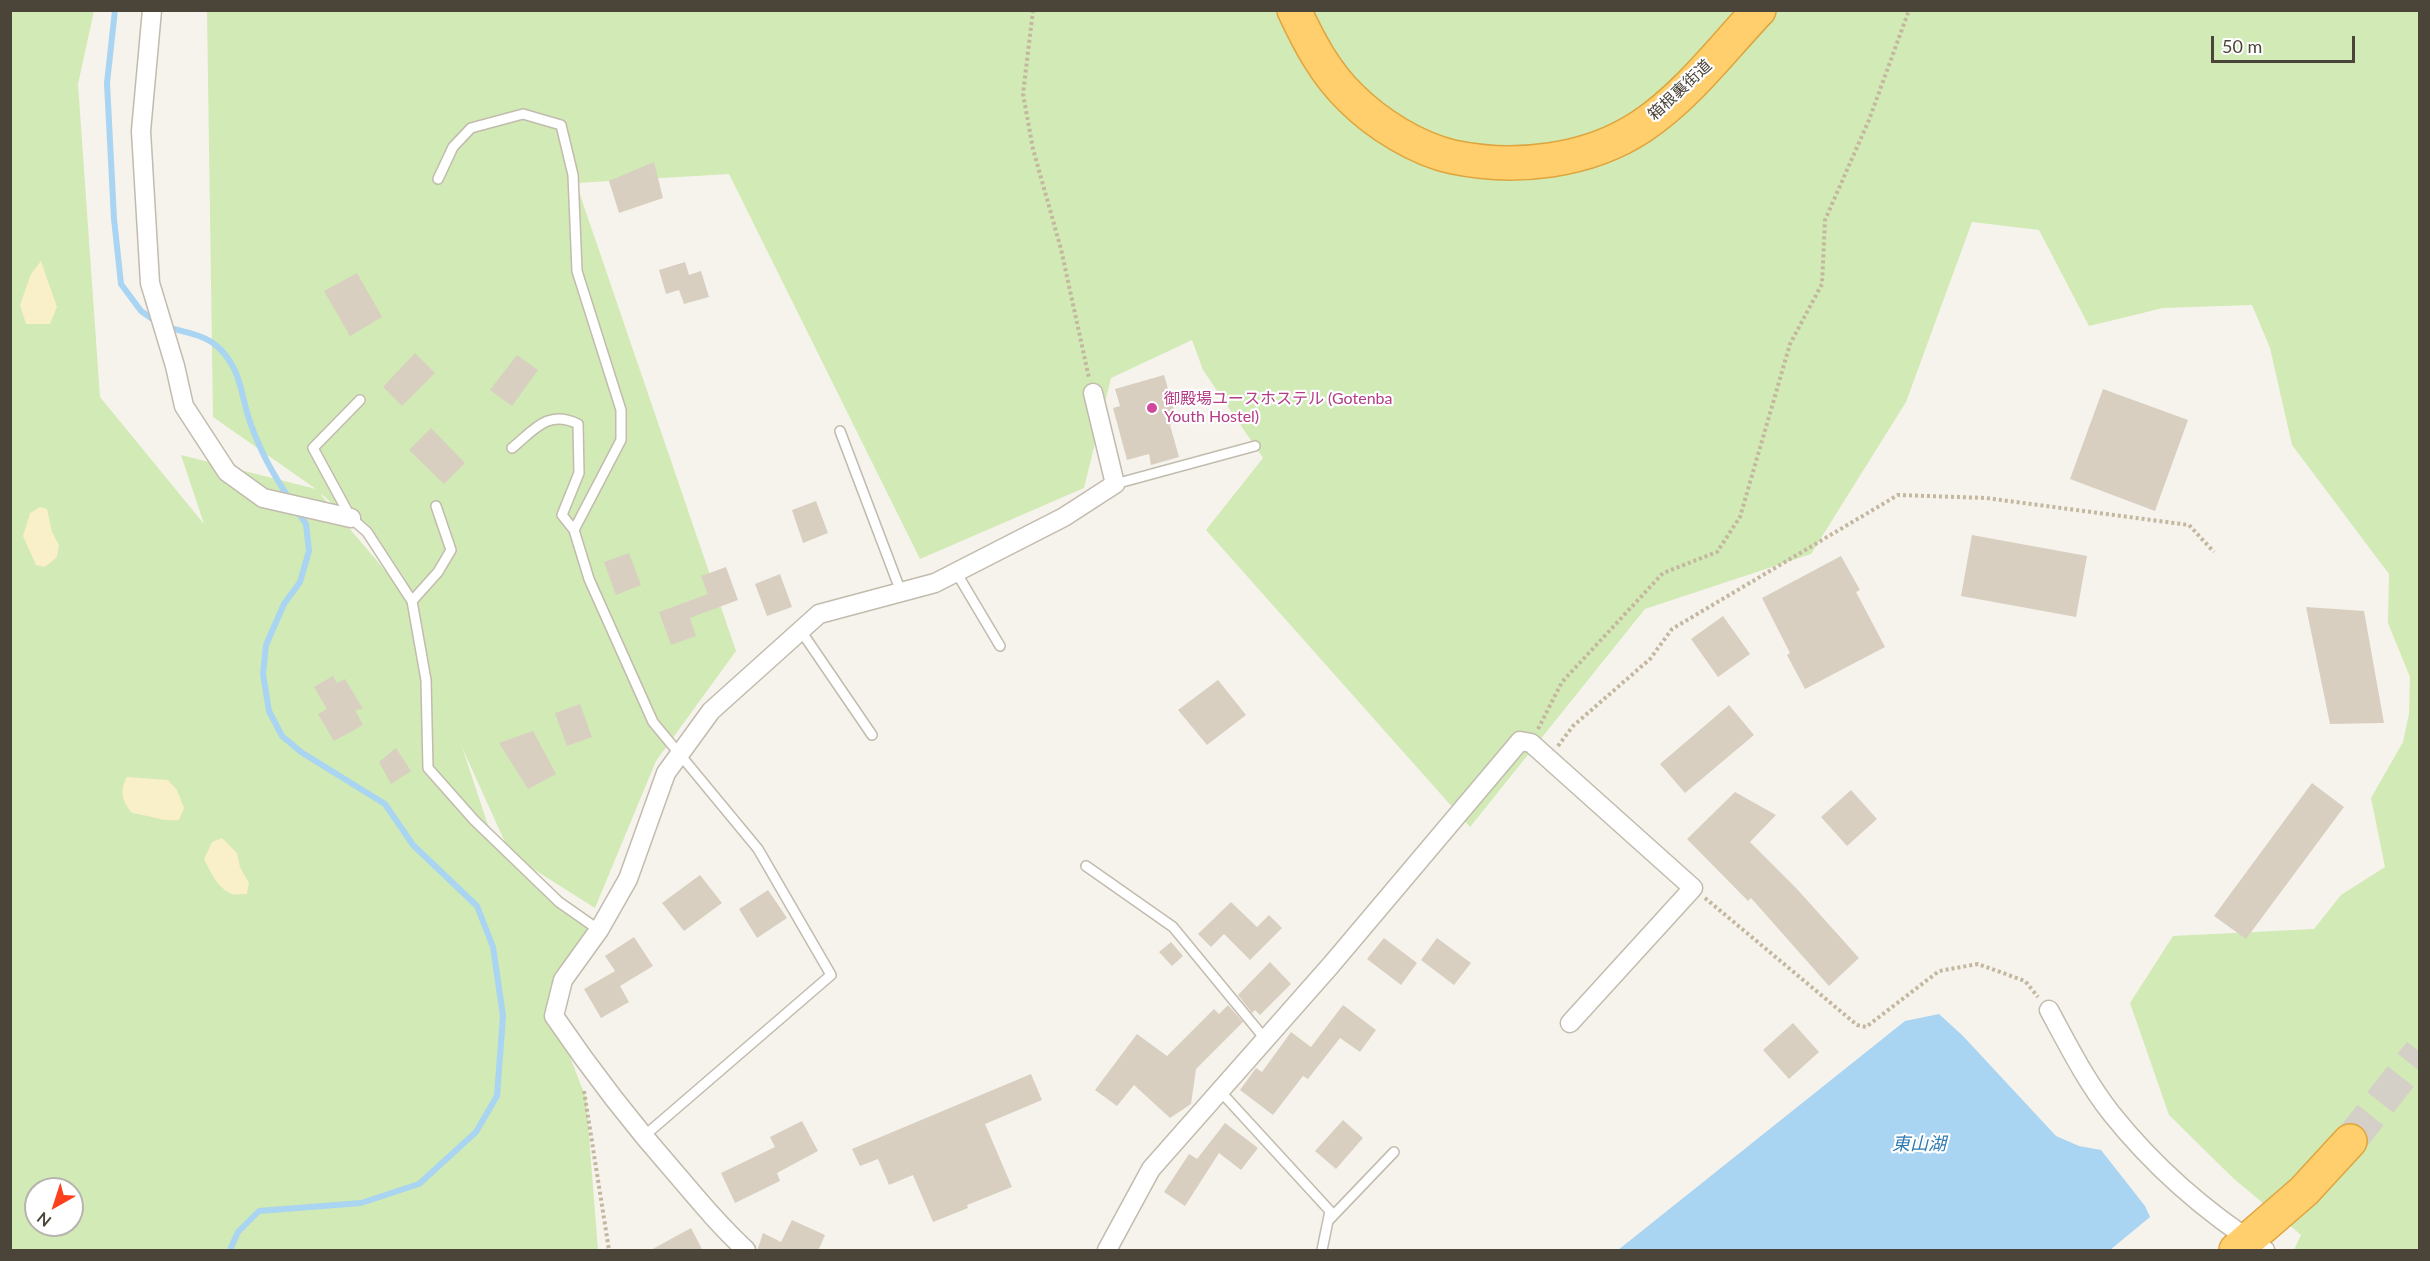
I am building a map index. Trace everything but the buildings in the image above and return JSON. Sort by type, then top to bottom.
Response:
[{"type":"highway","name":"箱根裏街道","points":[[1294,10],[1308,40],[1328,71],[1351,98],[1381,122],[1414,142],[1451,156],[1490,162],[1531,162],[1570,156],[1609,144],[1642,126],[1673,101],[1759,10]]},
{"type":"highway","points":[[2250,1247],[2350,1141]]},
{"type":"street","points":[[152,10],[141,131],[153,291],[184,406],[227,472],[263,498],[351,518]]},
{"type":"street","points":[[746,1251],[724,1230],[643,1137],[554,1016],[563,980],[599,930],[628,879],[666,773],[711,711],[819,614],[935,583],[1064,517],[1115,484],[1093,393]]},
{"type":"street","points":[[1107,1251],[1152,1169],[1331,965],[1520,741],[1531,743],[1693,888],[1570,1023]]},
{"type":"street","points":[[2049,1010],[2078,1064],[2118,1120],[2152,1160],[2250,1247]]},
{"type":"lane","points":[[438,179],[453,147],[471,128],[522,114],[561,125],[573,175],[577,271],[621,410],[621,440],[574,530]]},
{"type":"lane","points":[[360,400],[314,448],[351,518],[367,532],[412,600],[426,680],[428,768],[474,820],[559,902],[599,930]]},
{"type":"lane","points":[[512,448],[547,420],[566,418],[578,424],[579,473],[562,515],[574,530],[589,579],[654,722],[758,849],[831,975],[643,1137]]},
{"type":"lane","points":[[840,431],[901,592]]},
{"type":"lane","points":[[1115,484],[1255,446]]},
{"type":"lane","points":[[412,600],[438,572],[452,550],[436,506]]},
{"type":"lane","points":[[956,572],[1000,646]]},
{"type":"lane","points":[[801,631],[872,735]]},
{"type":"lane","points":[[1086,866],[1173,927],[1266,1040]]},
{"type":"lane","points":[[1220,1091],[1330,1211],[1322,1251]]},
{"type":"lane","points":[[1328,1221],[1394,1152]]},
{"type":"path","points":[[1033,10],[1023,94],[1033,150],[1061,249],[1093,393]]},
{"type":"path","points":[[1531,743],[1562,682],[1663,573],[1717,552],[1740,518],[1790,344],[1822,284],[1825,220],[1869,120],[1909,10]]},
{"type":"path","points":[[1548,758],[1573,726],[1650,659],[1672,629],[1898,495],[1986,498],[2189,525],[2214,552]]},
{"type":"path","points":[[1693,888],[1857,1025],[1866,1027],[1940,970],[1978,964],[2025,981],[2049,1010]]},
{"type":"path","points":[[578,1051],[609,1251]]},
{"type":"green space","points":[[10,11],[94,11],[78,84],[100,397],[204,524],[181,455],[316,489],[213,417],[207,11],[2419,11],[2419,1250],[2294,1250],[2301,1235],[2233,1178],[2169,1115],[2130,1003],[2173,936],[2314,929],[2341,895],[2385,867],[2371,798],[2403,742],[2409,714],[2410,677],[2388,623],[2389,574],[2292,445],[2270,348],[2252,305],[2163,308],[2089,326],[2039,230],[1972,222],[1906,402],[1811,554],[1645,609],[1470,827],[1206,530],[1263,458],[1203,370],[1192,340],[1111,378],[1084,488],[920,559],[729,174],[576,183],[736,651],[656,761],[595,908],[519,860],[589,923],[554,1016],[586,1098],[598,1250],[11,1250]],"holes":[[[321,495],[367,532],[406,595]],[[462,748],[509,851],[492,837]]]},
{"type":"sand","points":[[41,261],[57,307],[50,324],[26,324],[20,305],[31,274]]},
{"type":"sand","points":[[40,507],[47,509],[52,532],[59,545],[57,557],[45,567],[36,565],[23,536],[30,513]]},
{"type":"sand","points":[[127,777],[168,780],[177,790],[184,808],[179,820],[132,813],[123,796],[123,787]]},
{"type":"sand","points":[[222,838],[237,853],[240,867],[249,883],[247,894],[227,892],[215,879],[204,859],[212,842]]},
{"type":"water","name":"東山湖","points":[[1939,1014],[1963,1036],[2056,1136],[2079,1146],[2101,1150],[2145,1206],[2150,1217],[2110,1250],[1618,1250],[1905,1021]]},
{"type":"waterway","points":[[115,10],[107,83],[114,219],[121,284],[141,311],[158,323]]},
{"type":"waterway","points":[[168,327],[207,339],[218,347],[232,364],[258,443],[290,500]]},
{"type":"waterway","points":[[230,1250],[238,1232],[259,1211],[361,1203],[419,1184],[476,1132],[497,1096],[503,1016],[493,947],[477,906],[413,845],[385,804],[301,752],[282,736],[269,711],[263,674],[266,645],[284,604],[300,582],[309,551],[306,524],[297,511]]},
{"type":"tunnel","points":[[2350,1141],[2420,1052]]},
{"type":"place","name":"御殿場ユースホステル (Gotenba Youth Hostel)","points":[[1152,408]]}]
